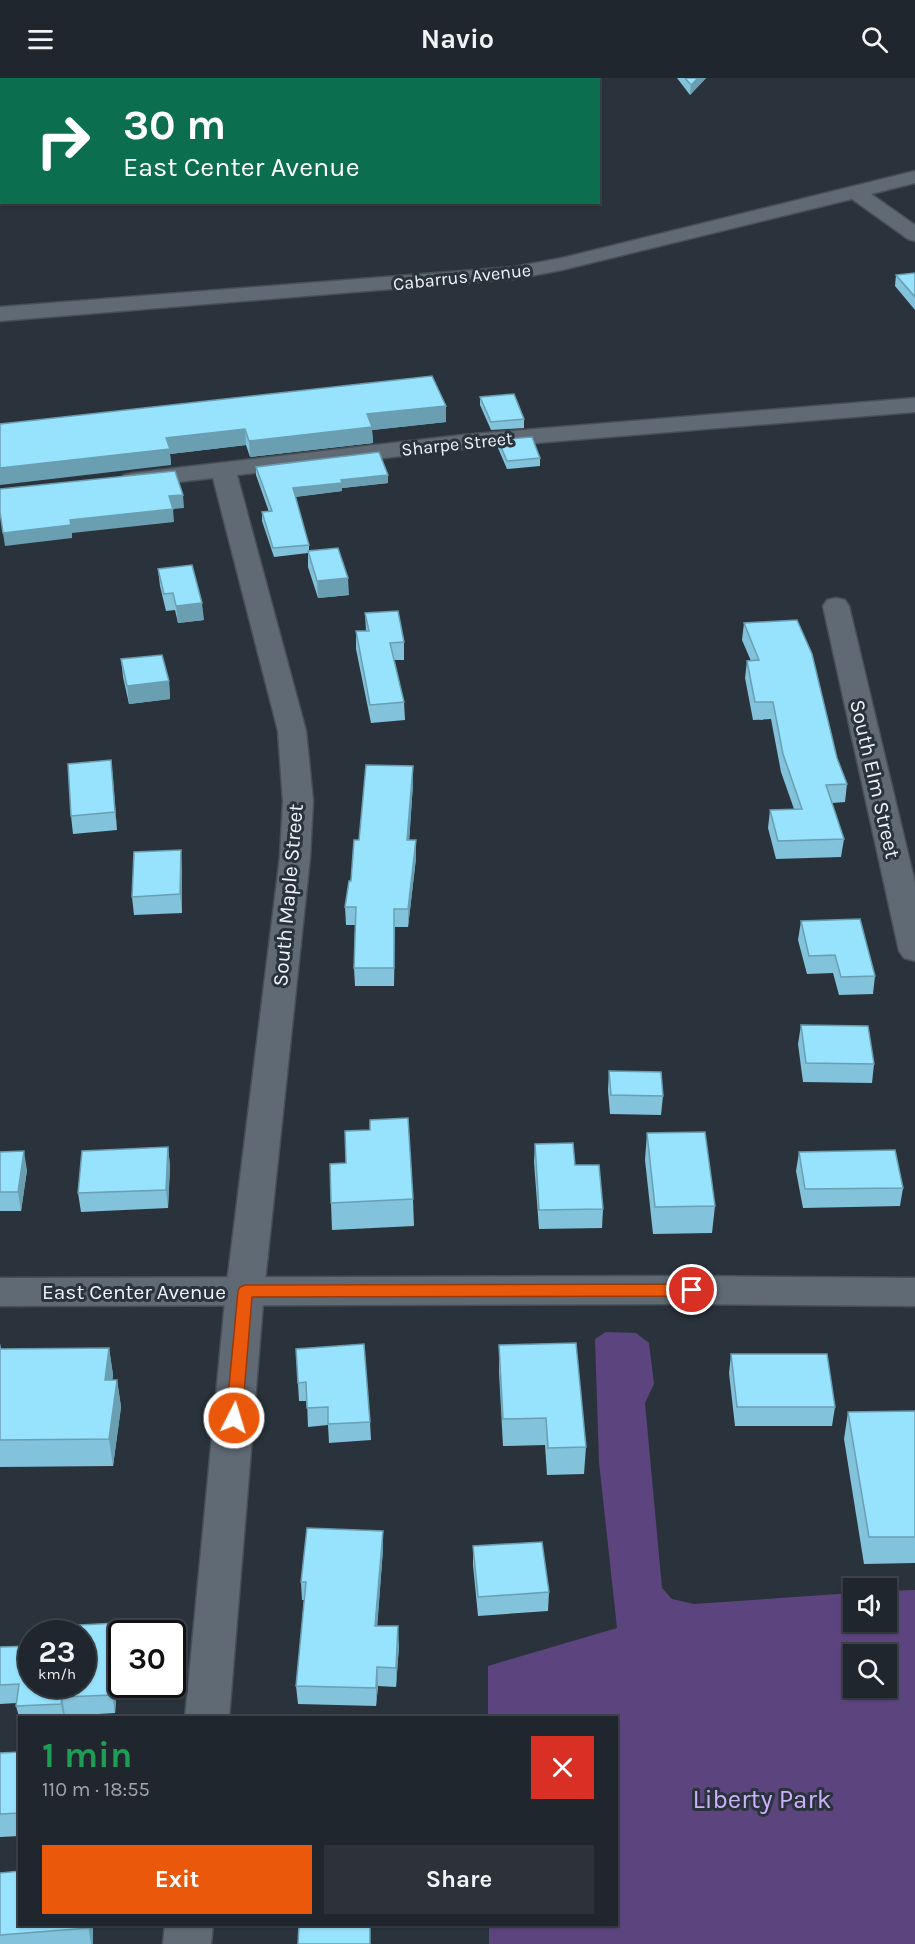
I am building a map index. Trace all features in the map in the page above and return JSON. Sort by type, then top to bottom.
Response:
[{"type":"street","name":"Cabarrus Avenue","points":[[0,314],[514,273],[562,264],[915,177]]},
{"type":"street","points":[[856,192],[915,235]]},
{"type":"street","name":"Sharpe Street","points":[[106,483],[462,442],[915,405]]},
{"type":"street","name":"South Maple Street","points":[[207,1716],[245,1291],[295,857],[298,801],[292,731],[223,470]]},
{"type":"street","name":"South Elm Street","points":[[836,606],[915,951]]},
{"type":"street","name":"East Center Avenue","points":[[0,1292],[915,1292]]},
{"type":"street","points":[[187,1944],[189,1926]]},
{"type":"green space","name":"Liberty Park","points":[[606,1332],[636,1333],[649,1343],[654,1384],[645,1403],[662,1588],[672,1599],[694,1604],[843,1594],[843,1632],[897,1632],[897,1591],[915,1590],[915,1944],[489,1944],[489,1926],[618,1926],[618,1716],[488,1716],[488,1666],[617,1628],[599,1462],[595,1339]]},
{"type":"building","points":[[685,78],[698,78],[691,85]]},
{"type":"building","points":[[915,273],[915,297],[896,275]]},
{"type":"building","points":[[432,376],[446,406],[367,414],[372,427],[249,441],[245,429],[166,438],[170,449],[0,468],[0,424]]},
{"type":"building","points":[[514,394],[524,419],[491,422],[480,397]]},
{"type":"building","points":[[532,437],[540,458],[507,461],[498,440]]},
{"type":"building","points":[[379,452],[388,475],[293,488],[309,545],[273,548],[262,512],[272,511],[256,467]]},
{"type":"building","points":[[175,471],[183,495],[169,496],[173,509],[70,520],[71,525],[3,533],[0,489]]},
{"type":"building","points":[[338,548],[348,578],[317,581],[308,551]]},
{"type":"building","points":[[192,565],[202,603],[176,606],[173,593],[164,594],[158,569]]},
{"type":"building","points":[[398,611],[404,642],[390,643],[404,702],[370,705],[356,631],[369,631],[365,613]]},
{"type":"building","points":[[797,620],[812,654],[837,758],[847,784],[826,785],[844,839],[778,841],[770,810],[802,809],[783,754],[773,702],[755,702],[747,661],[759,660],[744,623]]},
{"type":"building","points":[[162,655],[169,681],[127,686],[121,659]]},
{"type":"building","points":[[111,760],[115,812],[71,816],[68,764]]},
{"type":"building","points":[[366,765],[413,766],[407,840],[416,840],[408,909],[394,909],[394,968],[354,968],[356,907],[345,907],[349,881],[351,881],[354,840],[359,840]]},
{"type":"building","points":[[181,850],[180,894],[132,897],[134,852]]},
{"type":"building","points":[[860,919],[875,976],[841,977],[835,955],[809,956],[801,921]]},
{"type":"building","points":[[801,1025],[868,1026],[874,1064],[806,1063]]},
{"type":"building","points":[[609,1071],[661,1072],[663,1096],[611,1095]]},
{"type":"building","points":[[408,1118],[413,1199],[331,1203],[330,1164],[346,1163],[345,1131],[370,1130],[370,1120]]},
{"type":"building","points":[[705,1132],[715,1206],[655,1207],[647,1133]]},
{"type":"building","points":[[573,1143],[575,1165],[599,1165],[603,1209],[539,1210],[535,1144]]},
{"type":"building","points":[[168,1147],[166,1190],[78,1193],[82,1151]]},
{"type":"building","points":[[895,1150],[903,1188],[805,1189],[799,1152]]},
{"type":"building","points":[[24,1151],[18,1192],[0,1192],[0,1152]]},
{"type":"building","points":[[576,1343],[586,1447],[548,1448],[546,1418],[503,1419],[499,1345]]},
{"type":"building","points":[[364,1344],[370,1422],[328,1424],[328,1407],[307,1408],[306,1382],[298,1383],[296,1349]]},
{"type":"building","points":[[109,1348],[105,1380],[117,1380],[109,1439],[0,1440],[0,1349]]},
{"type":"building","points":[[731,1354],[827,1354],[835,1407],[737,1407]]},
{"type":"building","points":[[915,1411],[915,1537],[869,1537],[848,1412]]},
{"type":"building","points":[[307,1528],[383,1531],[375,1626],[398,1626],[396,1668],[377,1667],[376,1688],[296,1686],[306,1582],[301,1582]]},
{"type":"building","points":[[542,1542],[549,1592],[478,1597],[473,1546]]},
{"type":"building","points":[[108,1623],[108,1695],[96,1696],[96,1624]]},
{"type":"building","points":[[18,1646],[18,1684],[0,1685],[0,1647]]},
{"type":"building","points":[[18,1691],[18,1698],[62,1698],[61,1704],[16,1706]]},
{"type":"building","points":[[18,1752],[18,1813],[0,1814],[0,1753]]},
{"type":"building","points":[[18,1871],[18,1926],[88,1926],[88,1928],[0,1935],[0,1873]]},
{"type":"building","points":[[299,1926],[370,1926],[370,1944],[298,1944]]},
{"type":"route","points":[[234,1418],[245,1291],[692,1290]]}]
